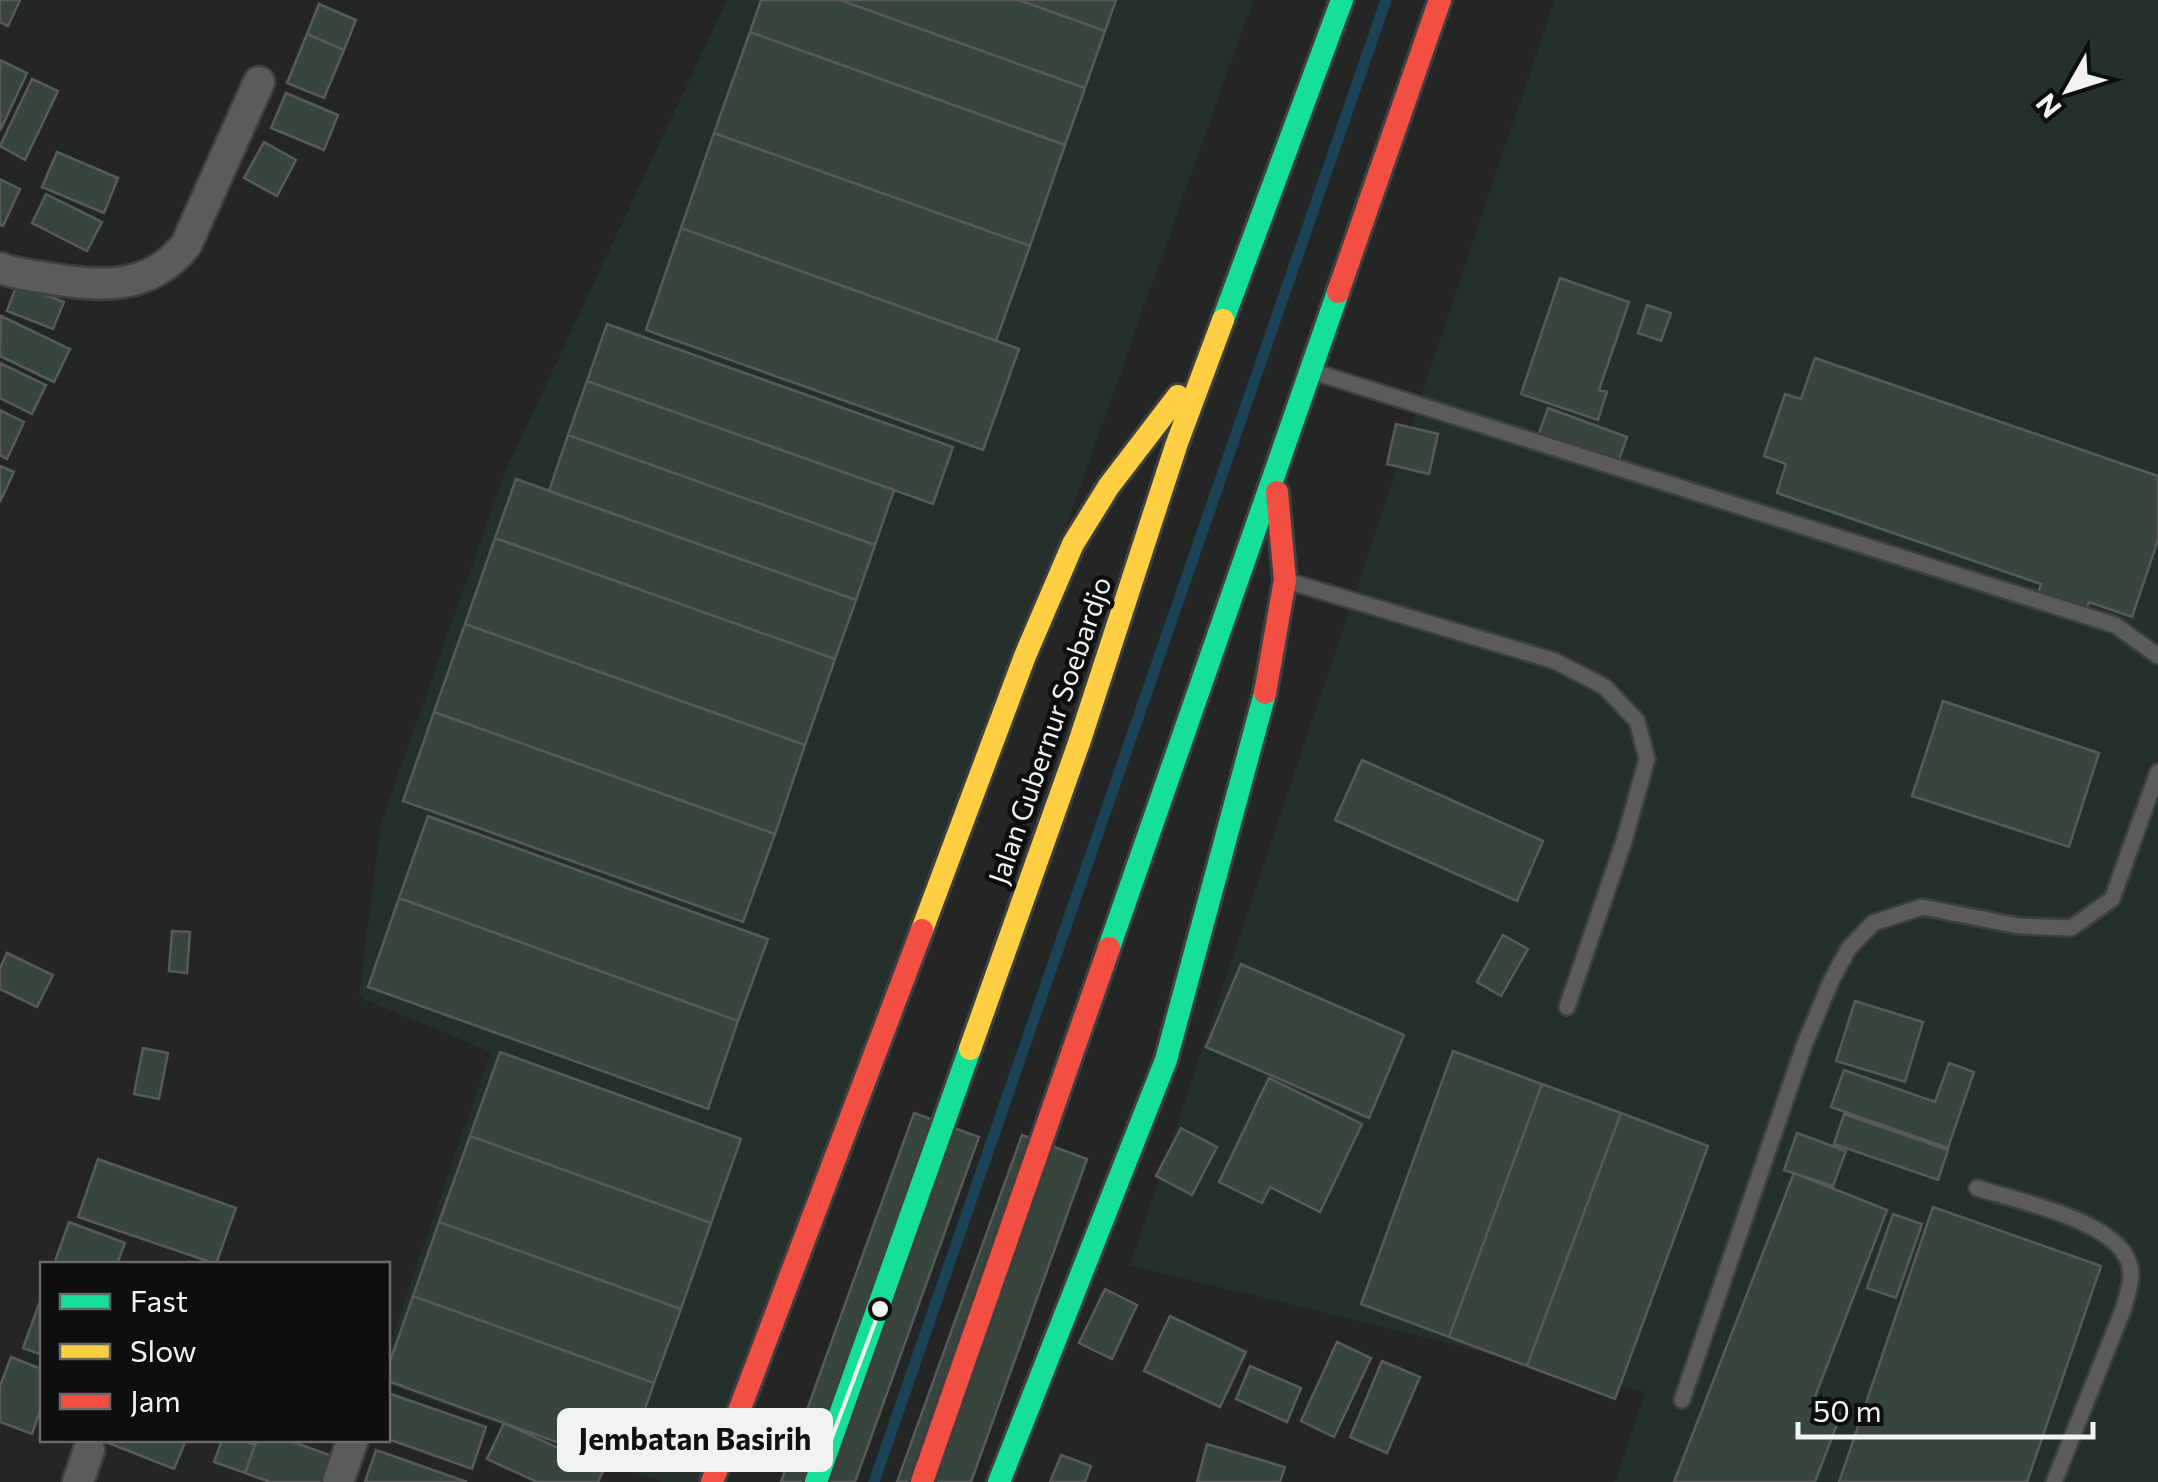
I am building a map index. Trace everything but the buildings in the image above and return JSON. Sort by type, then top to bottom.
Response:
[{"type":"highway","name":"Jalan Gubernur Soebardjo","points":[[816,1482],[945,1113],[996,947],[1078,743],[1177,443],[1342,0]]},
{"type":"highway","points":[[922,1482],[1440,0]]},
{"type":"highway","points":[[712,1482],[881,1030],[934,923],[966,820],[1041,610],[1106,489],[1213,352]]},
{"type":"highway","points":[[1000,1482],[1166,1060],[1266,690],[1285,580],[1275,474]]},
{"type":"street","points":[[1,273],[102,286],[127,282],[175,259],[186,245],[258,82]]},
{"type":"street","points":[[338,1482],[352,1442]]},
{"type":"street","points":[[78,1482],[89,1450]]},
{"type":"lane","points":[[1311,372],[2115,625],[2158,656]]},
{"type":"lane","points":[[1285,580],[1555,661],[1605,688],[1637,721],[1647,759],[1624,841],[1567,1008]]},
{"type":"lane","points":[[1682,1400],[1805,1043],[1849,948],[1873,923],[1922,907],[2019,926],[2071,928],[2112,899],[2158,772]]},
{"type":"lane","points":[[1978,1188],[2085,1223],[2114,1242],[2129,1262],[2130,1283],[2123,1310],[2054,1482]]},
{"type":"shaded area","points":[[727,0],[1253,0],[926,920],[701,1482],[661,1482],[390,1386],[390,1343],[491,1052],[359,997],[381,823],[506,470]]},
{"type":"shaded area","points":[[1554,0],[2158,0],[2158,1482],[1615,1482],[1645,1392],[1130,1265]]},
{"type":"waterway","points":[[874,1482],[1386,0]]},
{"type":"traffic: fast","points":[[1223,320],[1342,0]]},
{"type":"traffic: fast","points":[[1109,948],[1338,292]]},
{"type":"traffic: fast","points":[[999,1482],[1166,1060],[1265,693]]},
{"type":"traffic: fast","points":[[816,1482],[970,1049]]},
{"type":"traffic: slow","points":[[970,1049],[1079,743],[1177,443],[1223,320]]},
{"type":"traffic: slow","points":[[922,930],[1025,656],[1073,544],[1109,486],[1178,396]]},
{"type":"traffic: jam","points":[[1338,292],[1440,0]]},
{"type":"traffic: jam","points":[[1265,693],[1285,580],[1277,492]]},
{"type":"traffic: jam","points":[[712,1482],[922,930]]},
{"type":"traffic: jam","points":[[922,1482],[1109,948]]},
{"type":"place","name":"Jembatan Basirih","points":[[880,1309]]}]
